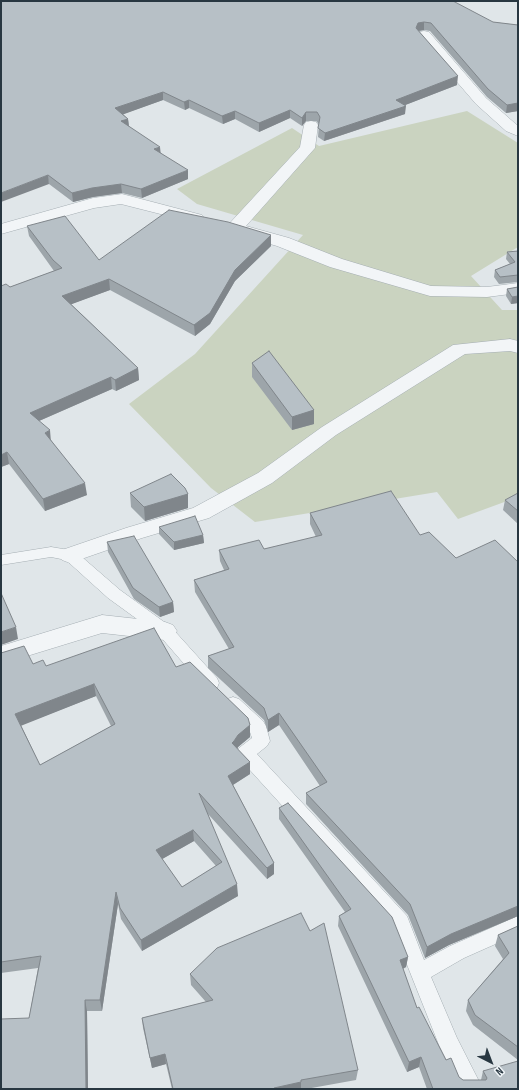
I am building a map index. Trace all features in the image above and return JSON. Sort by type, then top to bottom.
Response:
[{"type":"street","points":[[424,35],[481,101],[510,128],[518,132]]},
{"type":"street","points":[[222,224],[307,148],[311,125]]},
{"type":"street","points":[[1,229],[93,203],[122,199],[160,210],[222,224],[283,242],[336,263],[430,291],[487,292],[518,288]]},
{"type":"street","points":[[70,555],[134,533],[201,513],[265,478],[329,431],[460,349],[510,345],[518,346]]},
{"type":"street","points":[[1,655],[102,624],[165,632]]},
{"type":"lane","points":[[1,560],[51,552],[70,555],[114,594],[165,632],[203,675],[257,726],[262,741],[244,753],[400,922],[419,973],[449,1045],[472,1089]]},
{"type":"lane","points":[[419,973],[457,952],[518,925]]},
{"type":"green space","points":[[467,111],[518,143],[518,247],[471,276],[502,310],[518,310],[518,497],[458,519],[437,492],[255,522],[211,488],[129,404],[195,354],[303,235],[197,204],[177,189],[292,128],[319,146]]},
{"type":"building","points":[[1,1],[453,1],[493,22],[518,25],[518,103],[507,105],[488,89],[431,23],[418,23],[416,28],[458,76],[396,100],[406,106],[325,133],[318,128],[320,117],[317,112],[306,112],[302,118],[290,110],[259,123],[235,111],[222,116],[189,100],[184,102],[163,92],[115,108],[128,119],[121,121],[160,147],[154,149],[188,170],[141,189],[121,184],[92,188],[72,193],[48,175],[1,193]]},
{"type":"building","points":[[169,210],[228,222],[271,235],[235,270],[210,313],[194,325],[109,279],[62,296],[138,368],[115,380],[111,377],[30,413],[50,430],[45,433],[85,483],[43,499],[7,452],[1,455],[1,286],[6,284],[10,287],[62,268],[53,260],[27,226],[65,216],[99,260]]},
{"type":"building","points":[[518,251],[518,275],[500,277],[495,270],[515,262],[507,252]]},
{"type":"building","points":[[518,287],[518,296],[512,297],[507,289]]},
{"type":"building","points":[[269,351],[314,410],[292,417],[252,363]]},
{"type":"building","points":[[171,474],[185,488],[188,494],[144,507],[130,493]]},
{"type":"building","points":[[391,491],[420,535],[429,532],[456,558],[495,540],[518,562],[518,906],[451,934],[427,947],[410,904],[306,793],[327,782],[279,713],[268,720],[264,708],[208,656],[234,647],[194,580],[229,569],[219,550],[259,540],[264,549],[322,535],[310,513]]},
{"type":"building","points":[[518,493],[518,511],[505,500]]},
{"type":"building","points":[[195,516],[203,535],[174,542],[159,527]]},
{"type":"building","points":[[134,536],[173,602],[159,607],[133,588],[107,542]]},
{"type":"building","points":[[1,593],[16,627],[1,632]]},
{"type":"building","points":[[154,628],[176,667],[190,662],[248,718],[250,725],[238,735],[232,743],[250,762],[228,776],[274,863],[267,868],[199,793],[237,884],[141,940],[120,908],[116,892],[100,1000],[85,1000],[86,1089],[1,1089],[1,1019],[29,1018],[41,956],[1,962],[1,653],[24,646],[33,664],[43,660],[46,666]],"holes":[[[94,684],[115,724],[40,765],[15,714]],[[193,830],[222,862],[182,887],[156,850]]]},
{"type":"building","points":[[288,803],[392,917],[408,957],[400,960],[417,1008],[419,1007],[446,1060],[451,1058],[459,1077],[463,1080],[486,1080],[487,1078],[483,1071],[518,1061],[518,1089],[433,1089],[421,1057],[409,1062],[339,916],[351,909],[279,808]]},
{"type":"building","points":[[301,913],[310,931],[324,923],[358,1070],[301,1080],[301,1082],[274,1089],[173,1089],[165,1054],[150,1058],[142,1018],[213,1000],[190,974],[217,948]]},
{"type":"building","points":[[518,926],[518,1047],[475,1015],[468,1000],[509,953],[498,935]]}]
